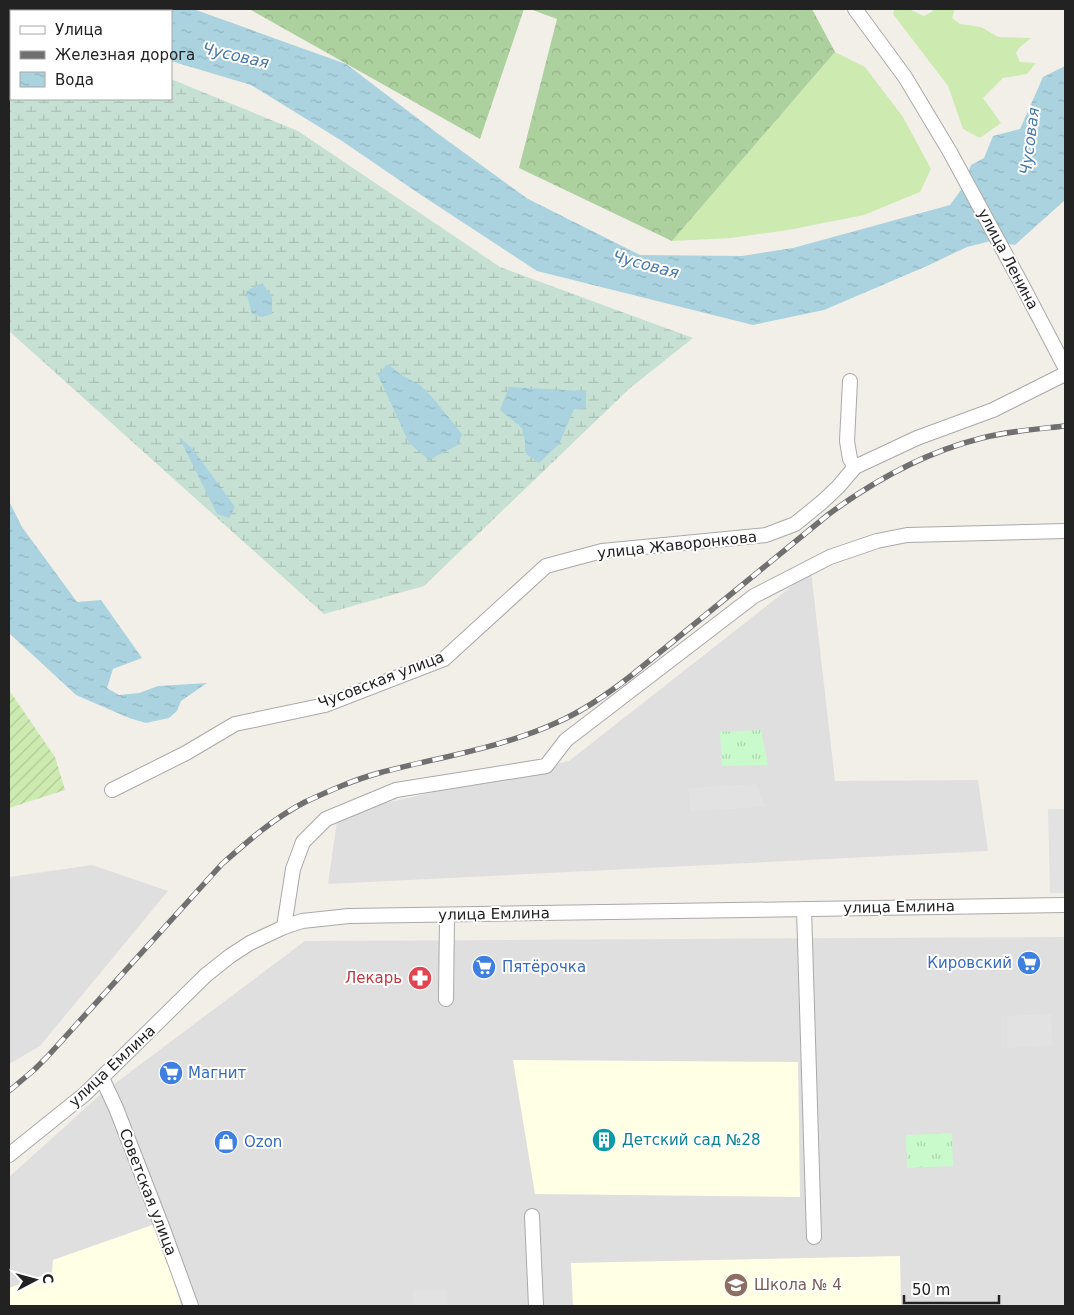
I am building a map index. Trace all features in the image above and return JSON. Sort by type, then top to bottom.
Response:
[{"type":"street","name":"улица Ленина","points":[[854,9],[904,77],[950,152],[1021,283],[1062,352],[1065,367]]},
{"type":"street","name":"улица Жаворонкова","points":[[546,566],[602,551],[766,535],[795,524],[838,487],[856,467],[917,438],[994,410],[1065,374]]},
{"type":"street","points":[[850,381],[847,441],[850,459],[856,467]]},
{"type":"street","points":[[284,927],[293,869],[303,842],[326,819],[396,790],[546,766],[566,740],[754,596],[830,557],[877,541],[907,535],[1065,531]]},
{"type":"street","name":"Чусовская улица","points":[[112,790],[186,753],[234,724],[324,704],[444,659],[546,566]]},
{"type":"street","name":"улица Емлина","points":[[9,1156],[85,1094],[206,976],[230,956],[264,936],[302,921],[349,916],[1065,905]]},
{"type":"street","points":[[804,909],[814,1237]]},
{"type":"street","points":[[446,999],[447,915]]},
{"type":"street","name":"Советская улица","points":[[102,1078],[116,1108],[160,1220],[191,1306]]},
{"type":"street","points":[[532,1216],[536,1306]]},
{"type":"shaded area","points":[[811,571],[835,781],[978,780],[988,851],[328,884],[338,814],[569,761]]},
{"type":"shaded area","points":[[756,784],[766,807],[690,811],[688,788]]},
{"type":"shaded area","points":[[1048,809],[1065,809],[1065,893],[1050,893]]},
{"type":"shaded area","points":[[92,865],[168,891],[40,1046],[9,1064],[9,877]]},
{"type":"shaded area","points":[[1065,937],[1065,1306],[9,1306],[9,1177],[101,1094],[305,941]]},
{"type":"shaded area","points":[[1051,1014],[1052,1045],[1007,1048],[1007,1016]]},
{"type":"shaded area","points":[[513,1060],[798,1062],[800,1197],[535,1194]]},
{"type":"shaded area","points":[[158,1223],[181,1306],[9,1306],[9,1288],[52,1272],[53,1260]]},
{"type":"shaded area","name":"Школа № 4","points":[[900,1256],[901,1306],[573,1306],[571,1263]]},
{"type":"shaded area","points":[[447,1290],[448,1306],[413,1306],[413,1291]]},
{"type":"green space","points":[[246,9],[524,9],[480,139],[251,10]]},
{"type":"green space","points":[[530,9],[812,9],[835,52],[672,241],[519,168],[557,19]]},
{"type":"green space","points":[[894,9],[909,9],[924,16],[933,11],[932,9],[955,9],[952,18],[960,24],[981,27],[998,37],[1031,38],[1016,53],[1020,62],[1036,63],[1027,74],[1003,78],[983,98],[1001,123],[980,138],[963,129],[948,86],[893,14]]},
{"type":"green space","points":[[835,52],[865,67],[903,117],[931,169],[920,192],[864,215],[788,230],[731,238],[672,241]]},
{"type":"green space","points":[[10,70],[10,100],[172,100],[172,79],[298,131],[500,267],[693,338],[629,389],[424,586],[324,614],[9,331]]},
{"type":"green space","points":[[9,690],[55,757],[65,790],[9,808]]},
{"type":"green space","points":[[761,730],[768,765],[722,766],[720,732]]},
{"type":"green space","points":[[952,1133],[953,1166],[907,1168],[906,1135]]},
{"type":"water","name":"Чусовая","points":[[9,9],[196,10],[346,64],[528,199],[640,255],[742,256],[793,248],[950,205],[963,187],[971,165],[984,158],[993,136],[1020,129],[1043,77],[1065,66],[1065,200],[1015,245],[991,241],[967,247],[824,310],[753,325],[537,271],[342,141],[251,85],[172,61],[172,10],[10,10],[9,41]]},
{"type":"water","points":[[262,283],[272,297],[272,314],[262,317],[252,314],[246,291]]},
{"type":"water","points":[[387,364],[403,376],[420,385],[433,398],[462,434],[458,445],[429,460],[409,443],[378,375]]},
{"type":"water","points":[[509,387],[586,391],[586,408],[574,409],[559,444],[539,463],[525,453],[522,428],[500,410]]},
{"type":"water","points":[[179,437],[192,448],[235,507],[229,518],[217,514]]},
{"type":"water","points":[[9,501],[22,527],[77,602],[101,600],[142,658],[113,669],[107,688],[119,695],[139,693],[158,686],[207,683],[181,701],[177,711],[169,718],[146,723],[129,718],[76,695],[9,633]]},
{"type":"railway","points":[[9,1091],[47,1057],[222,864],[283,815],[305,802],[360,779],[515,739],[568,717],[596,701],[623,682],[829,514],[864,490],[902,468],[961,444],[1003,434],[1065,426]]},
{"type":"place","name":"Кировский","points":[[1029,963]]},
{"type":"place","name":"Пятёрочка","points":[[484,967]]},
{"type":"place","name":"Лекарь","points":[[420,978]]},
{"type":"place","name":"Магнит","points":[[171,1073]]},
{"type":"place","name":"Детский сад №28","points":[[604,1140]]},
{"type":"place","name":"Ozon","points":[[226,1142]]},
{"type":"place","name":"Школа № 4","points":[[736,1285]]}]
